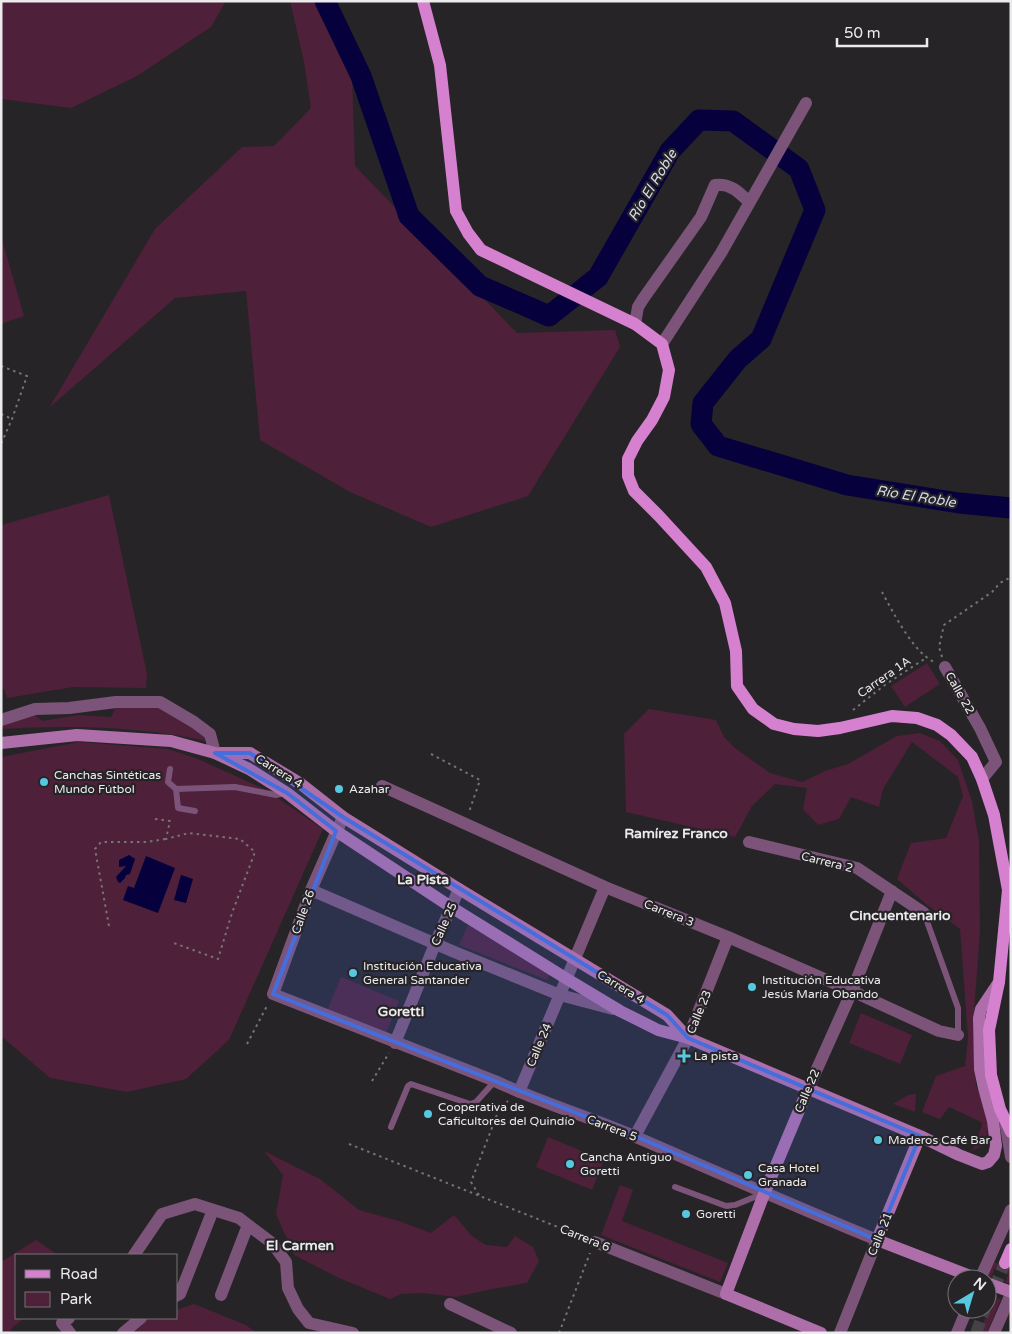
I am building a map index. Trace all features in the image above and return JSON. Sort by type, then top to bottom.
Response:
[{"type":"main road","points":[[423,1],[440,65],[456,211],[468,233],[481,250],[635,324],[662,344],[669,370],[664,397],[628,459],[628,476],[634,491],[660,516],[706,567],[725,602],[736,651],[737,686],[753,710],[774,724],[794,729],[818,731],[892,716],[917,718],[937,725],[951,735],[972,757],[982,779],[994,815],[1008,890],[999,982],[989,1030],[991,1075],[995,1094],[1008,1127]]},
{"type":"main road","points":[[1,743],[77,735],[171,741],[215,753]]},
{"type":"main road","name":"Carrera 4","points":[[215,753],[249,769],[287,793],[336,830],[451,907],[620,1011],[658,1030],[688,1038],[920,1136],[958,1156],[982,1164],[988,1162],[994,1154],[996,1146],[993,1121],[980,1069],[979,1028],[981,1009],[999,982]]},
{"type":"main road","name":"Carrera 4","points":[[215,753],[250,753],[301,784],[343,817],[459,890],[667,1015],[688,1038]]},
{"type":"main road","name":"Calle 22","points":[[726,1294],[764,1194],[808,1089]]},
{"type":"main road","name":"Calle 21","points":[[877,1240],[920,1136]]},
{"type":"main road","name":"Carrera 5","points":[[877,1240],[953,1269]]},
{"type":"main road","points":[[1005,1263],[1011,1249]]},
{"type":"main road","points":[[997,1287],[1011,1293]]},
{"type":"main road","name":"Carrera 6","points":[[726,1294],[821,1333]]},
{"type":"street","points":[[662,344],[721,253],[806,103]]},
{"type":"street","points":[[635,324],[638,307],[701,217],[715,185],[723,184],[736,189],[749,202]]},
{"type":"street","name":"Calle 22","points":[[945,667],[980,728],[996,762],[982,779]]},
{"type":"street","points":[[1,720],[35,709],[69,708],[116,702],[160,702],[210,734],[215,753]]},
{"type":"street","name":"Carrera 3","points":[[382,786],[605,888],[728,937],[852,990],[938,1031],[958,1035]]},
{"type":"street","name":"Calle 26","points":[[273,994],[311,890],[343,817]]},
{"type":"street","name":"Carrera 2","points":[[749,842],[856,868],[892,890],[924,913]]},
{"type":"street","name":"Calle 24","points":[[519,1092],[605,888]]},
{"type":"street","name":"Carrera 4","points":[[311,890],[560,996],[620,1011]]},
{"type":"street","name":"Calle 25","points":[[395,1043],[459,890]]},
{"type":"street","name":"Calle 22","points":[[808,1089],[852,990],[892,890]]},
{"type":"street","name":"Calle 23","points":[[634,1136],[688,1038],[728,937]]},
{"type":"street","name":"Carrera 5","points":[[273,994],[634,1136],[764,1194],[877,1240]]},
{"type":"street","points":[[1008,1127],[1011,1157]]},
{"type":"street","points":[[135,1254],[162,1214],[196,1204],[239,1218],[272,1243],[286,1262],[288,1288],[309,1328],[353,1333]]},
{"type":"street","points":[[178,1295],[213,1210]]},
{"type":"street","points":[[984,1269],[1011,1210]]},
{"type":"street","points":[[221,1295],[248,1225]]},
{"type":"street","name":"Calle 21","points":[[840,1333],[877,1240]]},
{"type":"street","name":"Carrera 6","points":[[595,1242],[726,1294]]},
{"type":"street","points":[[994,1333],[1011,1293]]},
{"type":"street","points":[[450,1304],[511,1333]]},
{"type":"street","points":[[67,1319],[62,1322],[70,1333]]},
{"type":"street","points":[[123,1333],[139,1319]]},
{"type":"street","points":[[957,1333],[963,1319]]},
{"type":"lane","points":[[170,769],[168,782],[176,789],[178,808],[195,811]]},
{"type":"lane","points":[[176,789],[235,787],[276,795],[287,793]]},
{"type":"lane","points":[[924,913],[958,1008],[958,1035]]},
{"type":"lane","points":[[391,1127],[408,1086],[412,1084],[470,1104],[476,1102],[496,1081]]},
{"type":"lane","points":[[675,1187],[726,1206],[764,1194]]},
{"type":"path","points":[[1,366],[27,376],[1,444]]},
{"type":"path","points":[[1,414],[12,419]]},
{"type":"path","points":[[945,667],[940,647],[944,625],[992,592],[1000,583],[1011,577]]},
{"type":"path","name":"Calle 22","points":[[882,592],[901,626],[926,658],[945,667]]},
{"type":"path","name":"Carrera 1A","points":[[853,710],[886,684],[926,658]]},
{"type":"path","points":[[431,754],[480,780],[465,824]]},
{"type":"path","points":[[155,819],[170,821],[166,839]]},
{"type":"path","points":[[109,926],[95,849],[102,842],[146,842],[189,833],[240,839],[255,852],[232,913],[218,959],[171,942]]},
{"type":"path","points":[[228,911],[232,913]]},
{"type":"path","points":[[247,1044],[273,994]]},
{"type":"path","points":[[372,1081],[395,1043]]},
{"type":"path","points":[[479,1195],[472,1182],[500,1107],[519,1092]]},
{"type":"path","name":"Carrera 6","points":[[349,1144],[595,1242]]},
{"type":"path","points":[[559,1333],[595,1242]]},
{"type":"highlighted area","points":[[215,753],[250,753],[343,817],[667,1015],[688,1038],[920,1136],[877,1240],[635,1136],[273,994],[336,831],[287,793]]},
{"type":"green space","points":[[1,1],[226,1],[211,27],[137,76],[71,108],[1,99]]},
{"type":"green space","points":[[290,1],[335,1],[352,74],[355,166],[517,333],[615,330],[620,347],[528,496],[431,527],[350,492],[260,440],[246,291],[175,298],[49,408],[155,229],[242,147],[274,146],[311,108],[304,62]]},
{"type":"green space","points":[[1,236],[24,316],[1,324]]},
{"type":"green space","points":[[109,495],[147,674],[146,688],[73,687],[7,698],[4,689],[1,689],[1,525]]},
{"type":"green space","points":[[927,663],[940,684],[905,707],[891,686]]},
{"type":"green space","points":[[116,707],[162,708],[205,735],[206,741],[155,732],[104,728],[1,729],[1,723],[33,713],[42,721],[78,715],[111,717]]},
{"type":"green space","points":[[649,709],[716,720],[724,737],[735,748],[770,773],[802,782],[825,771],[848,764],[897,736],[920,733],[940,741],[958,760],[972,801],[979,841],[980,931],[973,1026],[976,1085],[984,1105],[988,1124],[986,1141],[982,1146],[972,1151],[982,1125],[981,1122],[949,1107],[940,1119],[922,1112],[936,1076],[965,1066],[968,1038],[960,929],[927,905],[897,879],[911,843],[946,838],[963,796],[958,777],[912,742],[883,789],[879,807],[851,797],[839,819],[818,825],[803,809],[807,788],[775,784],[752,806],[735,837],[626,812],[624,734]]},
{"type":"green space","points":[[79,742],[168,749],[198,759],[264,789],[323,829],[229,1040],[186,1079],[127,1092],[50,1078],[1,1036],[1,757]]},
{"type":"green space","points":[[468,925],[550,974],[547,980],[459,945]]},
{"type":"green space","points":[[341,977],[399,1001],[386,1034],[327,1011]]},
{"type":"green space","points":[[861,1013],[912,1035],[900,1064],[849,1043]]},
{"type":"green space","points":[[916,1094],[915,1112],[893,1104],[908,1095]]},
{"type":"green space","name":"Cancha Antiguo Goretti","points":[[548,1137],[604,1160],[592,1190],[536,1167]]},
{"type":"green space","points":[[264,1151],[320,1179],[359,1210],[399,1221],[431,1233],[454,1215],[472,1236],[486,1245],[507,1247],[515,1236],[533,1247],[539,1261],[527,1283],[456,1297],[422,1293],[401,1294],[390,1299],[339,1278],[294,1255],[276,1214],[283,1175]]},
{"type":"green space","points":[[620,1185],[633,1190],[622,1221],[728,1263],[720,1282],[601,1235]]},
{"type":"green space","points":[[36,1240],[57,1254],[15,1254],[15,1319],[23,1319],[12,1328],[10,1333],[1,1333],[1,1262]]},
{"type":"green space","points":[[994,1262],[1011,1269],[1009,1284],[1005,1282],[1008,1274],[995,1268],[990,1269]]},
{"type":"green space","points":[[997,1298],[1001,1299],[997,1309]]},
{"type":"green space","points":[[194,1304],[246,1325],[257,1333],[134,1333],[148,1319],[178,1319],[178,1309]]},
{"type":"green space","points":[[985,1319],[993,1319],[987,1333],[980,1333]]},
{"type":"shaded area","points":[[129,855],[135,859],[130,874],[126,875],[120,883],[116,877],[126,866],[119,867],[119,860]]},
{"type":"shaded area","points":[[146,856],[175,868],[158,913],[123,900],[128,886],[134,888]]},
{"type":"shaded area","points":[[181,875],[193,879],[186,903],[174,900]]},
{"type":"waterway","name":"Río El Roble","points":[[325,1],[361,76],[409,216],[480,286],[549,316],[598,277],[670,151],[699,120],[733,121],[799,169],[815,210],[761,339],[738,359],[703,403],[701,424],[718,446],[847,485],[959,503],[1011,508]]},
{"type":"tunnel","points":[[997,1282],[1005,1263]]},
{"type":"tunnel","points":[[976,1333],[981,1319]]},
{"type":"place","name":"Canchas Sintéticas Mundo Fútbol","points":[[44,782]]},
{"type":"place","name":"Azahar","points":[[339,789]]},
{"type":"place","name":"Institución Educativa General Santander","points":[[353,973]]},
{"type":"place","name":"Institución Educativa Jesús María Obando","points":[[752,987]]},
{"type":"place","name":"La pista","points":[[684,1056]]},
{"type":"place","name":"Cooperativa de Caficultores del Quindío","points":[[428,1114]]},
{"type":"place","name":"Maderos Café Bar","points":[[878,1140]]},
{"type":"place","name":"Cancha Antiguo Goretti","points":[[570,1164]]},
{"type":"place","name":"Casa Hotel Granada","points":[[748,1175]]},
{"type":"place","name":"Goretti","points":[[686,1214]]},
{"type":"district","name":"Ramírez Franco","points":[[676,833]]},
{"type":"district","name":"La Pista","points":[[423,879]]},
{"type":"district","name":"Cincuentenario","points":[[900,915]]},
{"type":"district","name":"Goretti","points":[[401,1011]]},
{"type":"district","name":"El Carmen","points":[[300,1245]]}]
